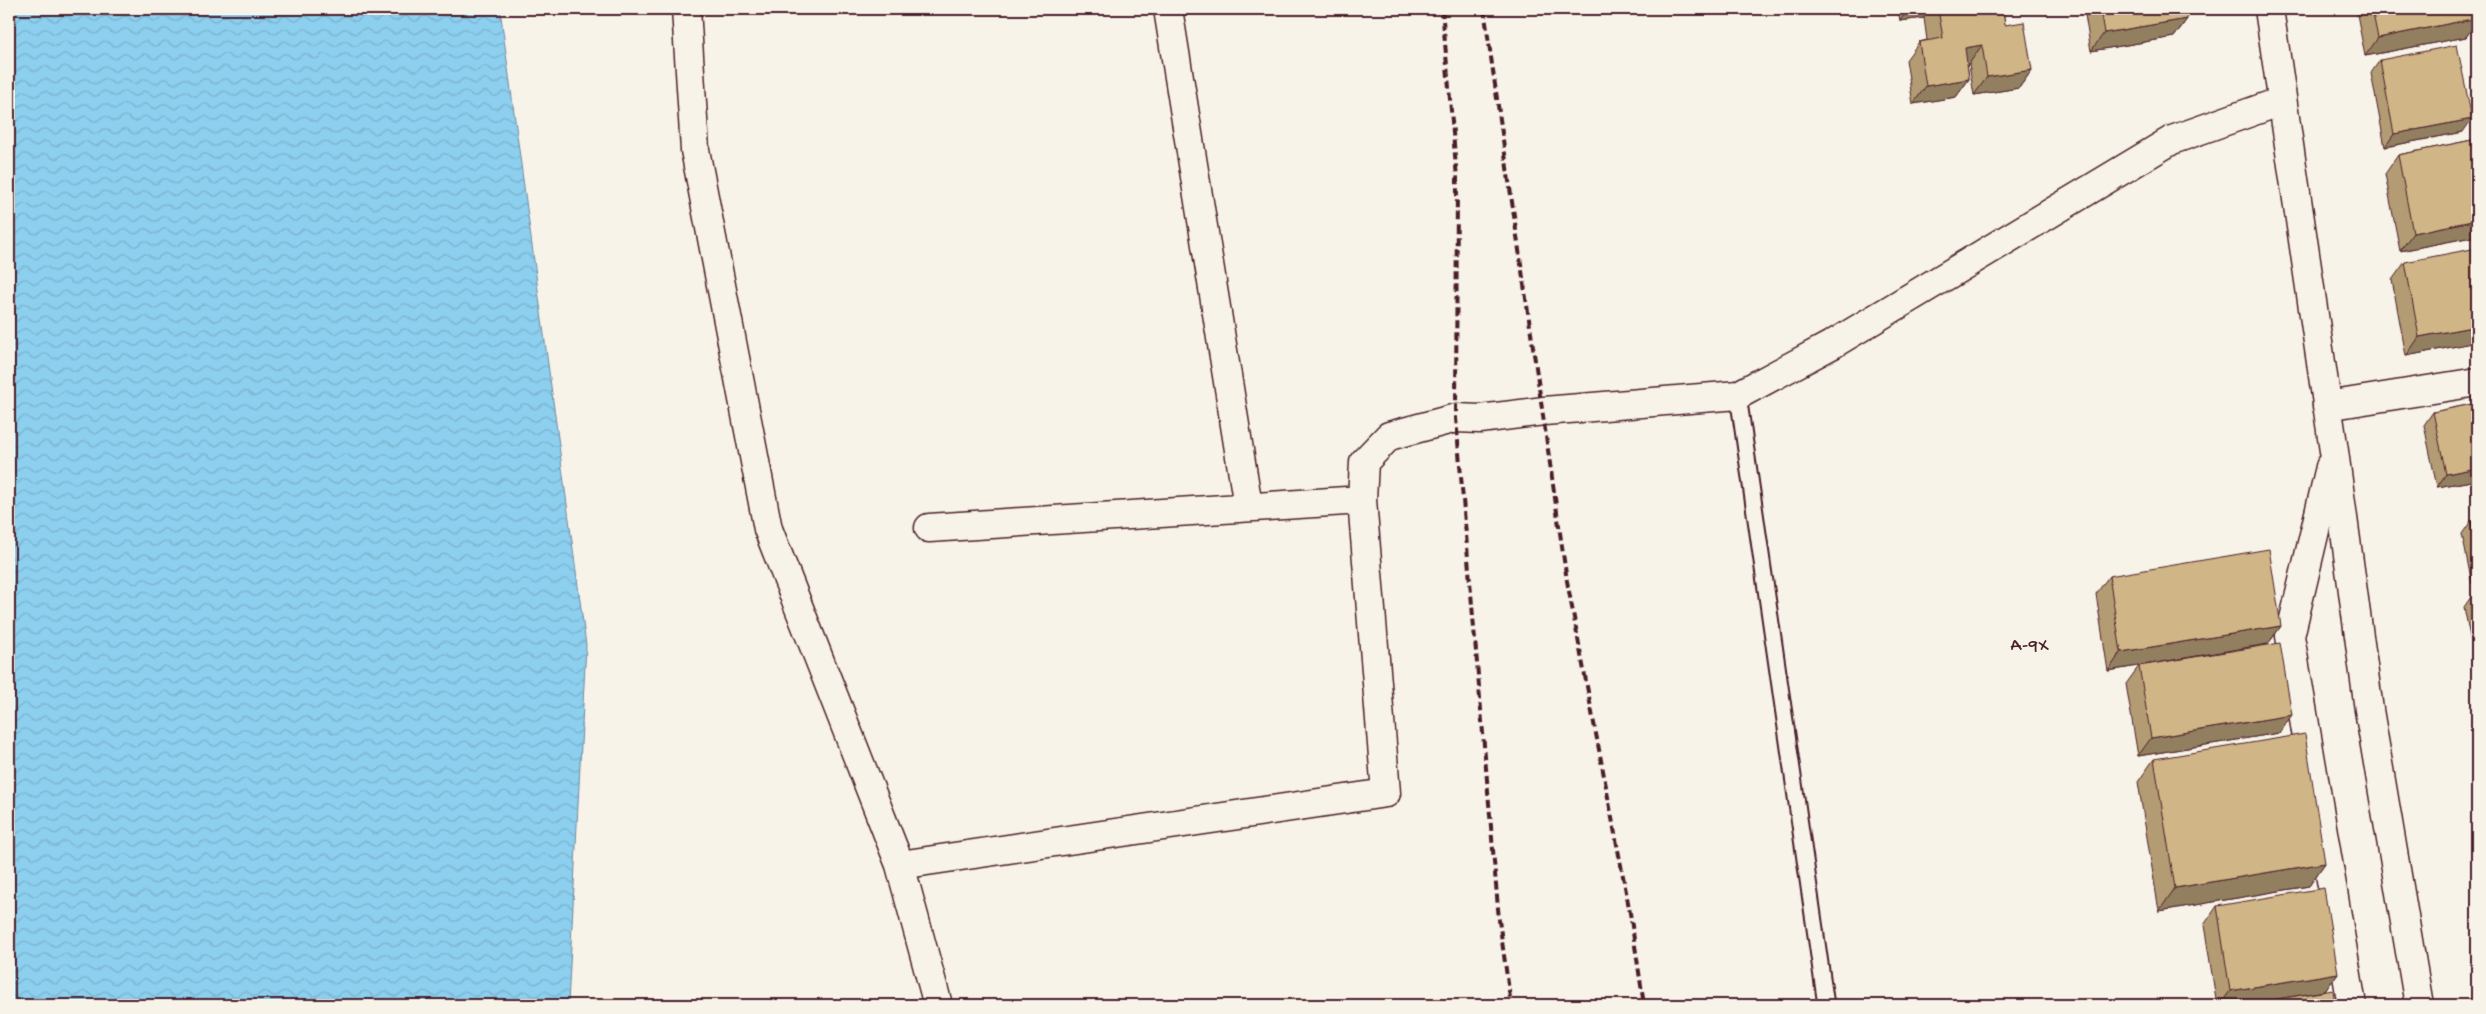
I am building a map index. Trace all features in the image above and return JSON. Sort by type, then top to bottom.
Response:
[{"type":"street","points":[[686,9],[695,150],[768,529],[900,865],[938,1005]]},
{"type":"street","points":[[1168,9],[1248,506]]},
{"type":"street","points":[[2269,9],[2334,451],[2369,710],[2418,1005]]},
{"type":"street","points":[[900,865],[1386,793],[1362,500],[1364,462],[1389,436],[1456,418],[1480,419],[1544,411],[1738,395],[1833,344],[2172,140],[2282,101]]},
{"type":"street","points":[[2327,406],[2477,382]]},
{"type":"street","points":[[2334,451],[2290,636],[2352,1005]]},
{"type":"street","points":[[930,528],[1362,500]]},
{"type":"lane","points":[[1738,395],[1826,1005]]},
{"type":"water","points":[[9,9],[500,9],[586,645],[568,1005],[9,1005]]},
{"type":"building","points":[[1938,9],[2003,9],[2005,25],[2024,22],[2032,70],[1987,77],[1982,45],[1965,48],[1969,79],[1926,86],[1919,42],[1943,38]]},
{"type":"building","points":[[2100,9],[2186,9],[2187,19],[2104,33]]},
{"type":"building","points":[[2372,9],[2477,9],[2477,18],[2378,38]]},
{"type":"building","points":[[2457,45],[2472,119],[2394,134],[2380,60]]},
{"type":"building","points":[[2477,139],[2477,220],[2413,233],[2398,155]]},
{"type":"building","points":[[2477,248],[2477,326],[2419,337],[2405,262]]},
{"type":"building","points":[[2477,403],[2477,468],[2446,474],[2433,412]]},
{"type":"building","points":[[2477,520],[2477,552],[2471,521]]},
{"type":"building","points":[[2269,549],[2281,626],[2121,652],[2109,576]]},
{"type":"building","points":[[2477,593],[2477,612],[2473,594]]},
{"type":"building","points":[[2280,643],[2292,715],[2151,738],[2139,666]]},
{"type":"building","points":[[2305,734],[2325,863],[2175,888],[2154,759]]},
{"type":"building","points":[[2324,888],[2338,973],[2230,991],[2217,906]]},
{"type":"building","points":[[2333,990],[2335,1005],[2241,1005]]},
{"type":"railway","points":[[1442,9],[1457,178],[1456,418],[1499,920],[1511,1005]]},
{"type":"railway","points":[[1484,9],[1567,581],[1630,913],[1644,1005]]},
{"type":"district","name":"A-9X","points":[[2030,646]]}]
